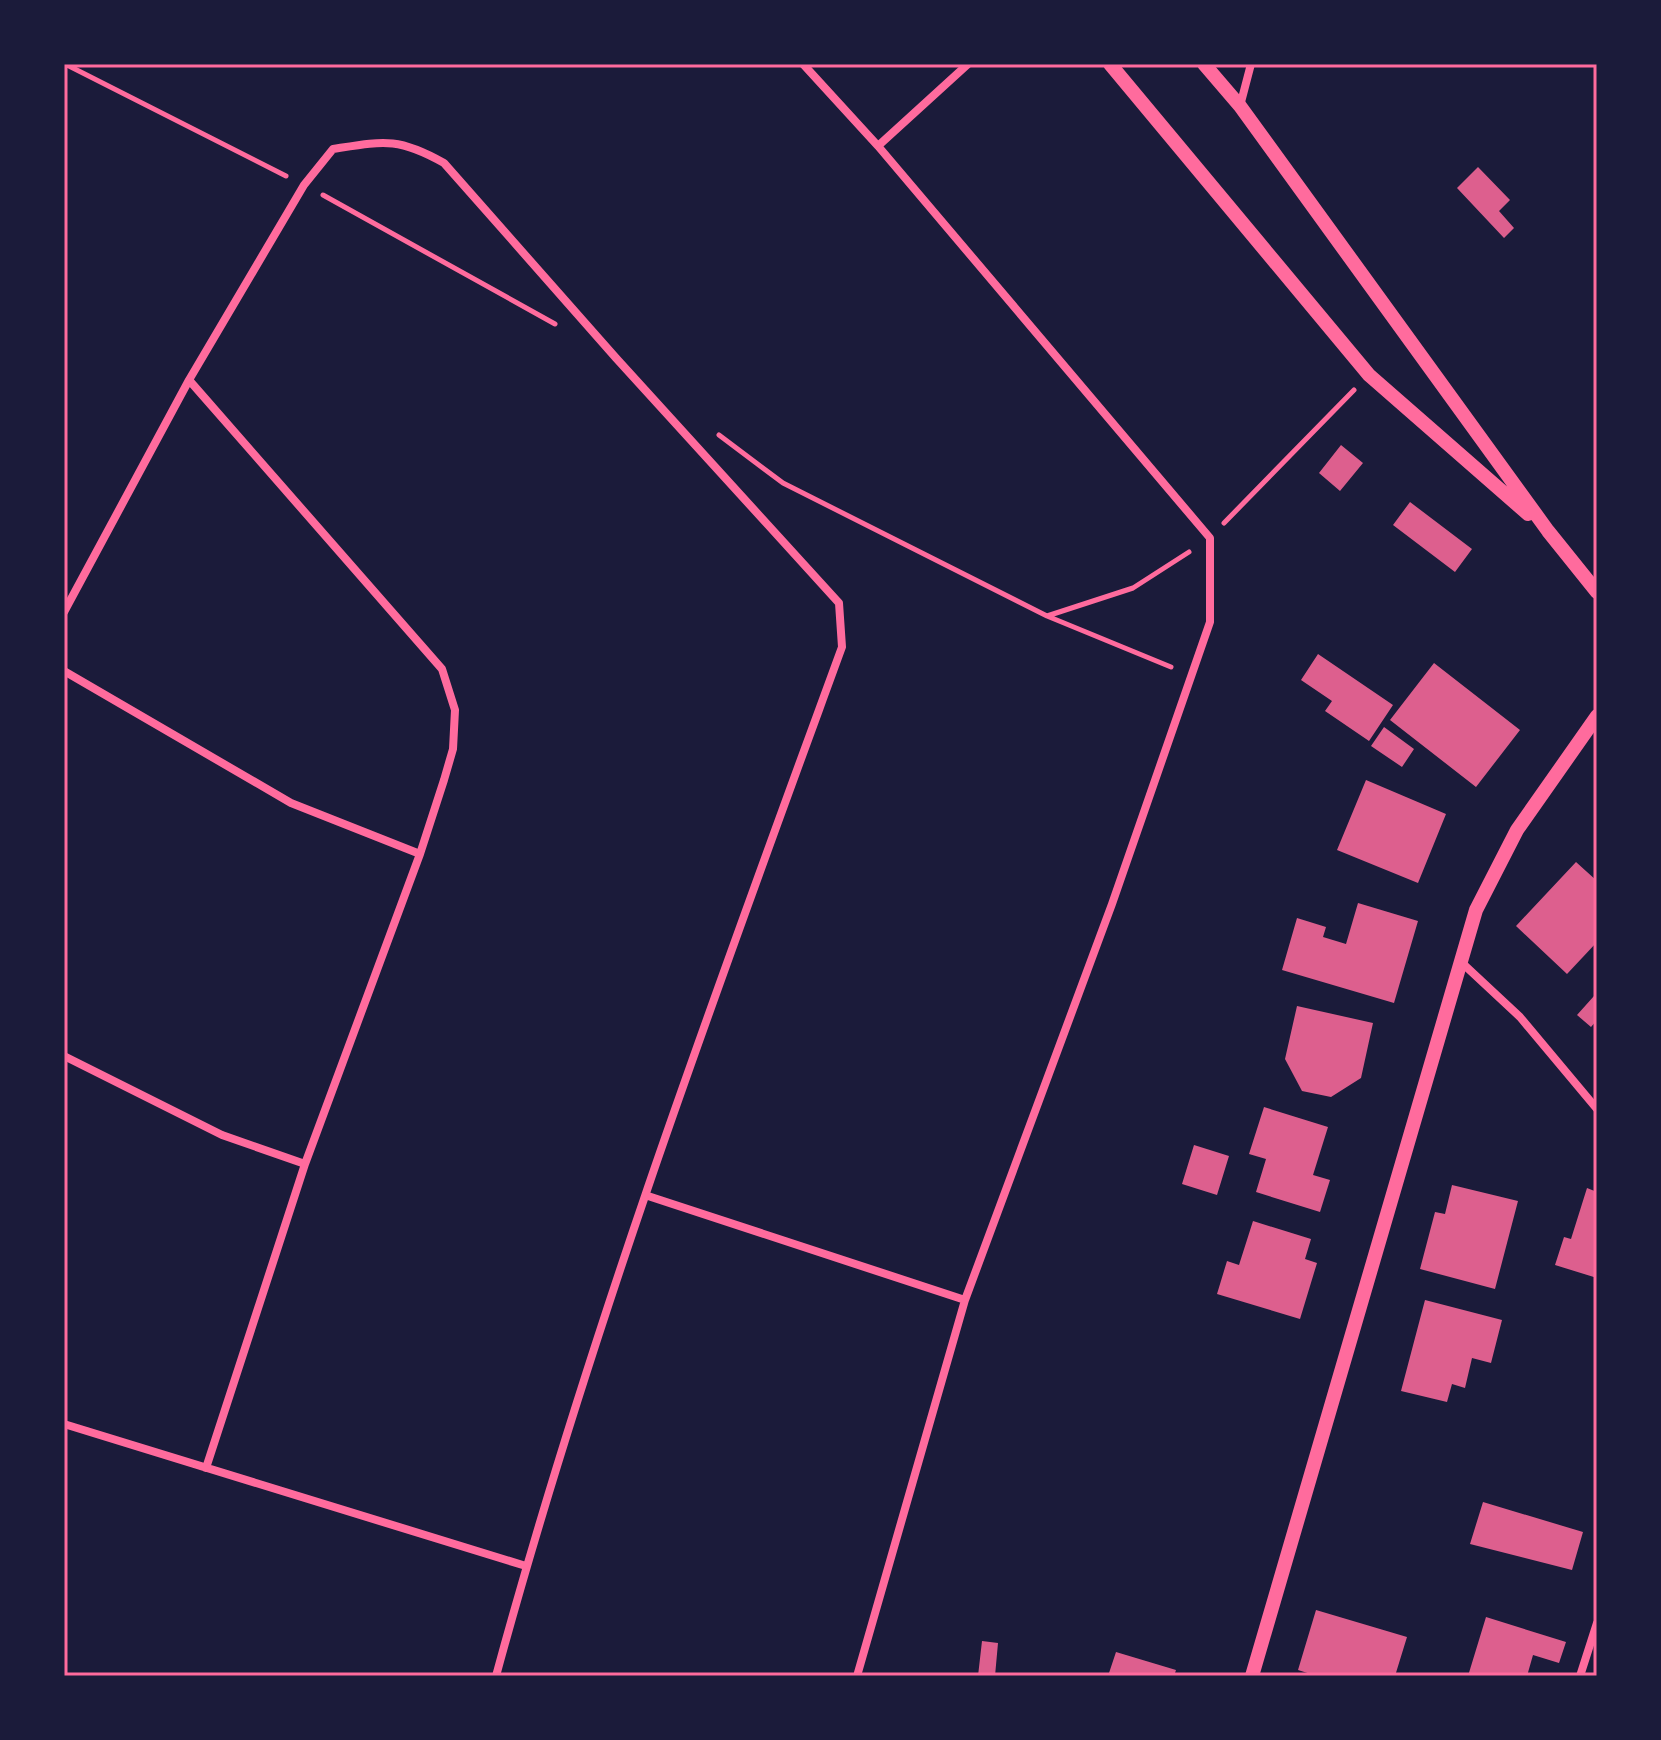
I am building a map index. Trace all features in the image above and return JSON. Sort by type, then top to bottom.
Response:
[{"type":"street","points":[[803,64],[878,146],[1210,538],[1210,622],[1112,904],[965,1300],[857,1676]]},
{"type":"street","points":[[878,146],[968,64]]},
{"type":"street","points":[[1110,64],[1369,375],[1548,531]]},
{"type":"street","points":[[1204,64],[1240,106],[1548,531],[1597,592]]},
{"type":"street","points":[[1240,106],[1251,64]]},
{"type":"street","points":[[64,612],[189,380],[304,185],[333,149],[378,142],[412,145],[444,163],[839,603],[842,647],[648,1196],[526,1566],[496,1676]]},
{"type":"street","points":[[189,380],[442,669],[455,710],[453,749],[420,854],[305,1164],[206,1468]]},
{"type":"street","points":[[64,671],[291,803],[420,854]]},
{"type":"street","points":[[1252,1676],[1476,910],[1517,830],[1597,716]]},
{"type":"street","points":[[1460,961],[1520,1017],[1597,1109]]},
{"type":"street","points":[[64,1056],[222,1135],[305,1164]]},
{"type":"street","points":[[648,1196],[965,1300]]},
{"type":"street","points":[[64,1424],[526,1566]]},
{"type":"street","points":[[1580,1676],[1597,1623]]},
{"type":"path","points":[[1047,616],[1133,588],[1210,538],[1369,375]]},
{"type":"building","points":[[1478,167],[1510,200],[1499,211],[1514,228],[1504,238],[1457,188]]},
{"type":"building","points":[[1341,445],[1363,463],[1340,491],[1319,473]]},
{"type":"building","points":[[1410,502],[1472,549],[1455,572],[1393,525]]},
{"type":"building","points":[[1318,654],[1393,705],[1369,741],[1325,711],[1332,701],[1301,680]]},
{"type":"building","points":[[1434,663],[1520,730],[1476,787],[1390,720]]},
{"type":"building","points":[[1384,727],[1414,749],[1402,767],[1371,746]]},
{"type":"building","points":[[1366,780],[1446,814],[1418,883],[1337,850]]},
{"type":"building","points":[[1576,862],[1597,881],[1597,942],[1567,974],[1516,926]]},
{"type":"building","points":[[1358,903],[1418,921],[1394,1003],[1282,970],[1297,918],[1326,927],[1323,937],[1346,944]]},
{"type":"building","points":[[1594,996],[1597,1020],[1591,1027],[1577,1015]]},
{"type":"building","points":[[1297,1006],[1373,1023],[1361,1078],[1331,1097],[1302,1091],[1285,1059]]},
{"type":"building","points":[[1264,1107],[1328,1127],[1313,1175],[1330,1180],[1320,1212],[1256,1192],[1266,1159],[1249,1154]]},
{"type":"building","points":[[1194,1145],[1229,1156],[1217,1195],[1182,1184]]},
{"type":"building","points":[[1452,1185],[1518,1201],[1495,1289],[1420,1269],[1435,1212],[1445,1214]]},
{"type":"building","points":[[1587,1188],[1597,1192],[1597,1278],[1555,1265],[1564,1237],[1571,1239]]},
{"type":"building","points":[[1253,1221],[1311,1239],[1305,1259],[1317,1263],[1300,1319],[1217,1294],[1227,1261],[1239,1265]]},
{"type":"building","points":[[1425,1300],[1502,1320],[1491,1363],[1472,1358],[1465,1388],[1452,1384],[1447,1402],[1401,1391]]},
{"type":"building","points":[[1483,1502],[1583,1532],[1572,1570],[1470,1544]]},
{"type":"building","points":[[1316,1610],[1407,1637],[1395,1676],[1317,1676],[1298,1670]]},
{"type":"building","points":[[1486,1617],[1566,1642],[1559,1663],[1533,1655],[1527,1676],[1468,1676]]},
{"type":"building","points":[[982,1641],[998,1643],[995,1676],[978,1676]]},
{"type":"building","points":[[1116,1652],[1176,1670],[1174,1676],[1108,1676]]}]
